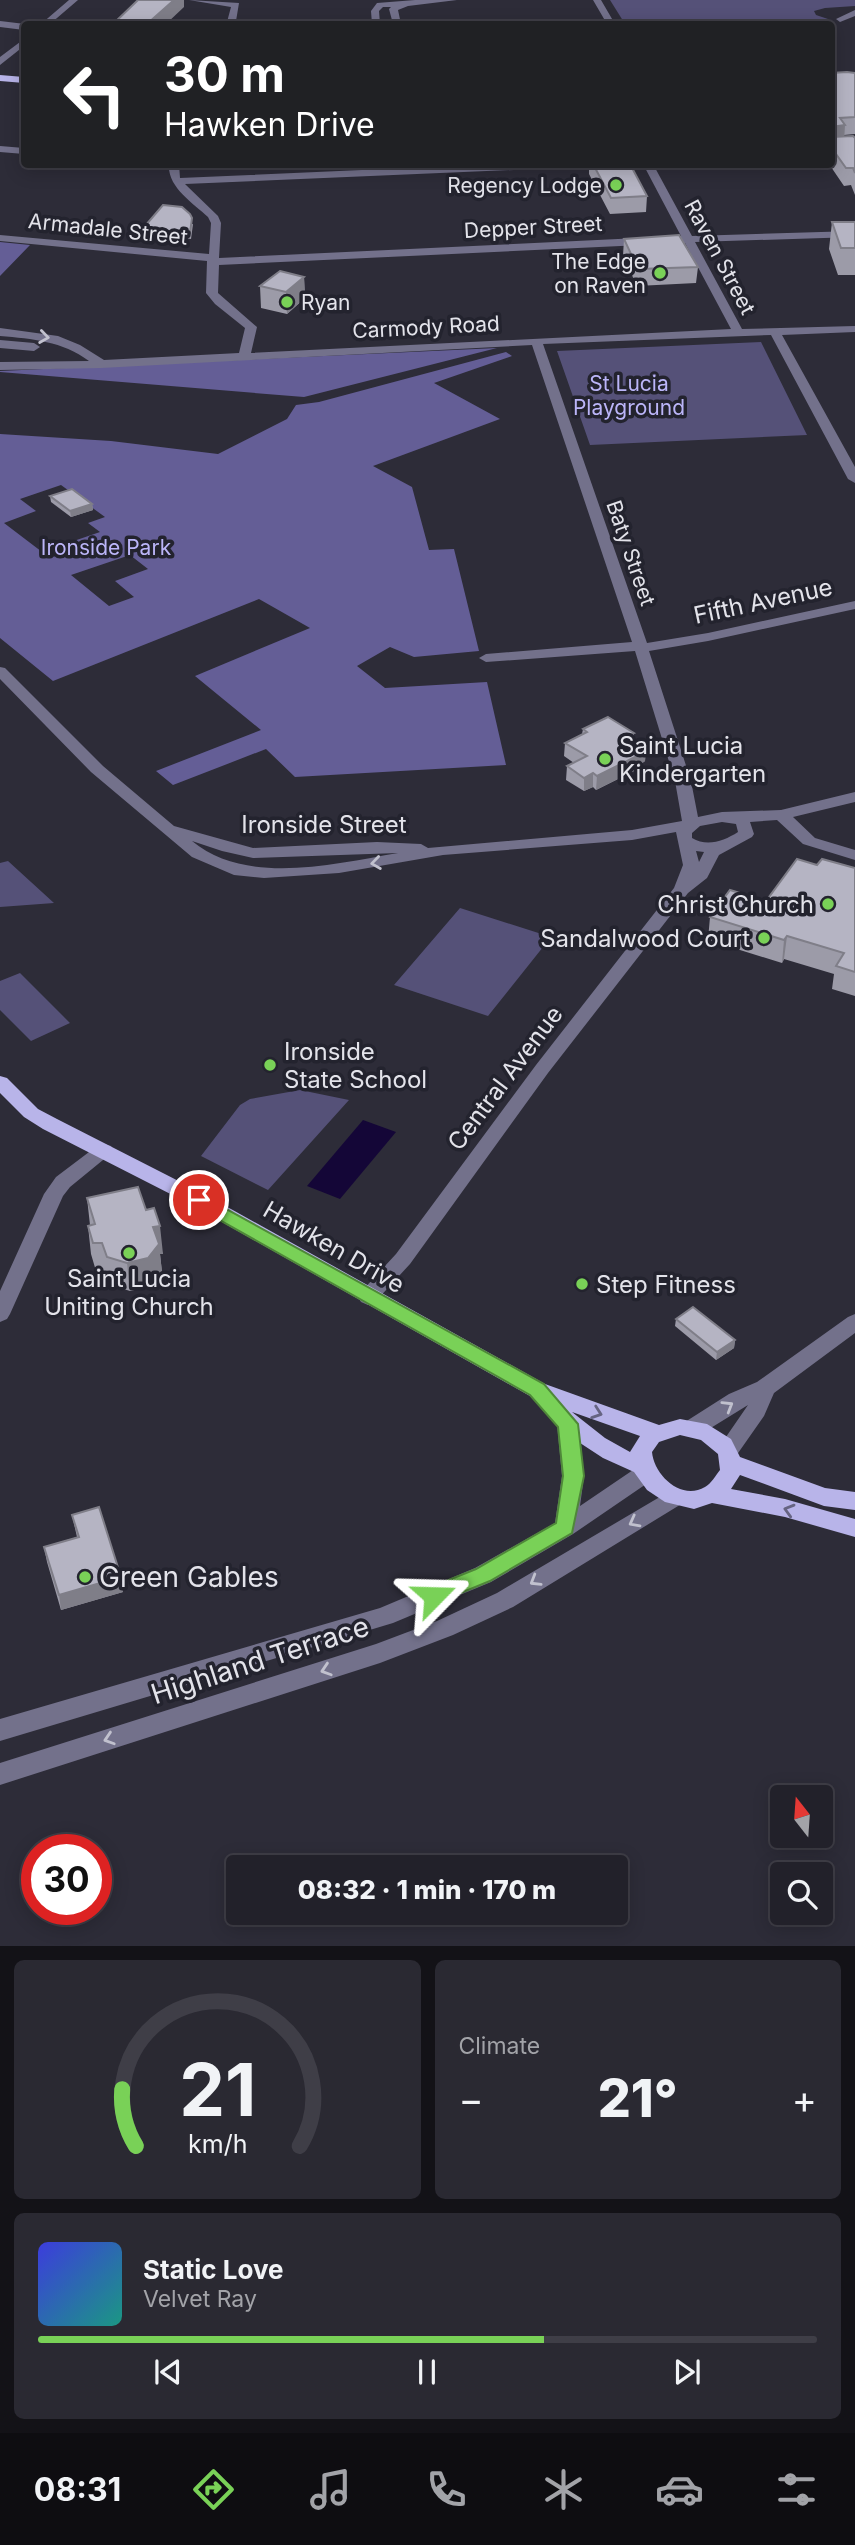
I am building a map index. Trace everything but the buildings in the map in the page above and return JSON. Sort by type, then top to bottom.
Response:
[{"type":"main road","points":[[0,78],[21,80]]},
{"type":"main road","name":"Hawken Drive","points":[[0,1082],[31,1113],[199,1200],[537,1390],[657,1433]]},
{"type":"main road","name":"Hawken Drive","points":[[537,1390],[568,1424],[614,1456],[642,1470]]},
{"type":"main road","points":[[730,1456],[727,1481],[712,1494],[700,1498],[675,1497],[651,1484],[642,1470],[643,1447],[657,1433],[668,1429],[692,1428],[707,1432],[720,1440],[730,1456],[824,1497],[855,1501]]},
{"type":"main road","points":[[712,1494],[785,1508],[855,1528]]},
{"type":"street","points":[[49,21],[74,0]]},
{"type":"street","points":[[193,0],[236,5],[232,21]]},
{"type":"street","points":[[376,21],[374,12],[377,3],[407,4],[453,0]]},
{"type":"street","points":[[597,0],[609,21]]},
{"type":"street","points":[[396,21],[393,9],[407,4]]},
{"type":"street","points":[[840,19],[855,13]]},
{"type":"street","points":[[0,24],[21,27]]},
{"type":"street","points":[[0,62],[21,44]]},
{"type":"street","points":[[0,149],[21,151]]},
{"type":"street","points":[[174,168],[176,181],[213,216],[216,223],[211,289],[215,297],[251,327],[245,355]]},
{"type":"street","points":[[176,181],[487,168]]},
{"type":"street","name":"Raven Street","points":[[650,168],[738,332]]},
{"type":"street","name":"Depper Street","points":[[213,260],[855,234]]},
{"type":"street","name":"Armadale Street","points":[[0,238],[213,260]]},
{"type":"street","name":"Carmody Road","points":[[0,366],[70,365],[774,330],[855,329]]},
{"type":"street","points":[[774,330],[855,479]]},
{"type":"street","points":[[0,331],[65,341],[88,351],[101,363]]},
{"type":"street","name":"Baty Street","points":[[536,341],[684,781],[688,833]]},
{"type":"street","points":[[0,344],[62,351],[68,355],[70,365]]},
{"type":"street","points":[[13,366],[24,358],[26,347]]},
{"type":"street","name":"Fifth Avenue","points":[[486,658],[640,647],[708,637],[855,605]]},
{"type":"street","name":"Ironside Street","points":[[0,671],[91,763],[206,859],[246,873],[339,868],[443,850],[688,833]]},
{"type":"street","name":"Baty Street","points":[[684,781],[702,806],[728,817]]},
{"type":"street","points":[[781,816],[722,845],[703,848],[688,833],[728,817],[781,816],[855,797]]},
{"type":"street","points":[[781,816],[809,841],[855,855]]},
{"type":"street","points":[[728,817],[743,822],[745,835]]},
{"type":"street","name":"Central Avenue","points":[[682,889],[691,865],[688,833]]},
{"type":"street","name":"Central Avenue","points":[[368,1297],[403,1259],[542,1069],[682,889],[701,874],[712,852],[722,845]]},
{"type":"street","points":[[0,1314],[54,1194],[63,1182],[104,1151]]},
{"type":"street","points":[[692,1428],[737,1400],[765,1388],[855,1322]]},
{"type":"street","points":[[730,1456],[765,1388]]},
{"type":"street","points":[[565,1528],[573,1476],[568,1424]]},
{"type":"street","name":"Highland Terrace","points":[[0,1730],[384,1616],[483,1575],[565,1528],[642,1470]]},
{"type":"street","name":"Highland Terrace","points":[[0,1774],[380,1653],[445,1628],[505,1600],[675,1497]]},
{"type":"green space","points":[[610,0],[855,0],[855,6],[814,11],[816,15],[829,21],[623,21]]},
{"type":"green space","points":[[0,242],[30,245],[0,276]]},
{"type":"green space","name":"St Lucia Playground","points":[[761,342],[807,435],[590,445],[557,351]]},
{"type":"green space","points":[[497,348],[304,397],[0,372],[0,371]]},
{"type":"green space","name":"Ironside Park","points":[[506,352],[512,356],[434,383],[500,419],[373,466],[412,487],[429,550],[454,549],[479,651],[414,657],[390,647],[357,666],[385,688],[487,682],[506,765],[295,777],[266,749],[173,785],[156,771],[261,730],[195,676],[310,628],[259,599],[53,681],[0,638],[0,434],[111,441],[218,454],[287,419],[296,405],[319,402]],"holes":[[[61,485],[105,517],[88,523],[100,532],[62,545],[70,551],[50,558],[4,523],[36,511],[20,499]],[[130,555],[148,569],[115,581],[134,597],[109,606],[71,575]]]},
{"type":"green space","points":[[8,861],[54,903],[0,907],[0,863]]},
{"type":"green space","points":[[460,908],[551,937],[488,1016],[394,985]]},
{"type":"green space","points":[[20,973],[70,1023],[31,1041],[0,1010],[0,981]]},
{"type":"green space","points":[[300,1090],[349,1100],[268,1190],[201,1156],[240,1105],[250,1099]]},
{"type":"shaded area","points":[[363,1120],[396,1132],[340,1199],[307,1186]]},
{"type":"place","name":"Regency Lodge","points":[[616,185]]},
{"type":"place","name":"The Edge on Raven","points":[[660,273]]},
{"type":"place","name":"Ryan","points":[[287,302]]},
{"type":"place","name":"Saint Lucia Kindergarten","points":[[605,759]]},
{"type":"place","name":"Christ Church","points":[[828,904]]},
{"type":"place","name":"Sandalwood Court","points":[[764,938]]},
{"type":"place","name":"Ironside State School","points":[[270,1065]]},
{"type":"place","name":"Saint Lucia Uniting Church","points":[[129,1253]]},
{"type":"place","name":"Step Fitness","points":[[582,1284]]},
{"type":"place","name":"Green Gables","points":[[85,1577]]},
{"type":"route","points":[[199,1200],[537,1390],[568,1424],[573,1476],[565,1528],[483,1575],[434,1596]]}]
